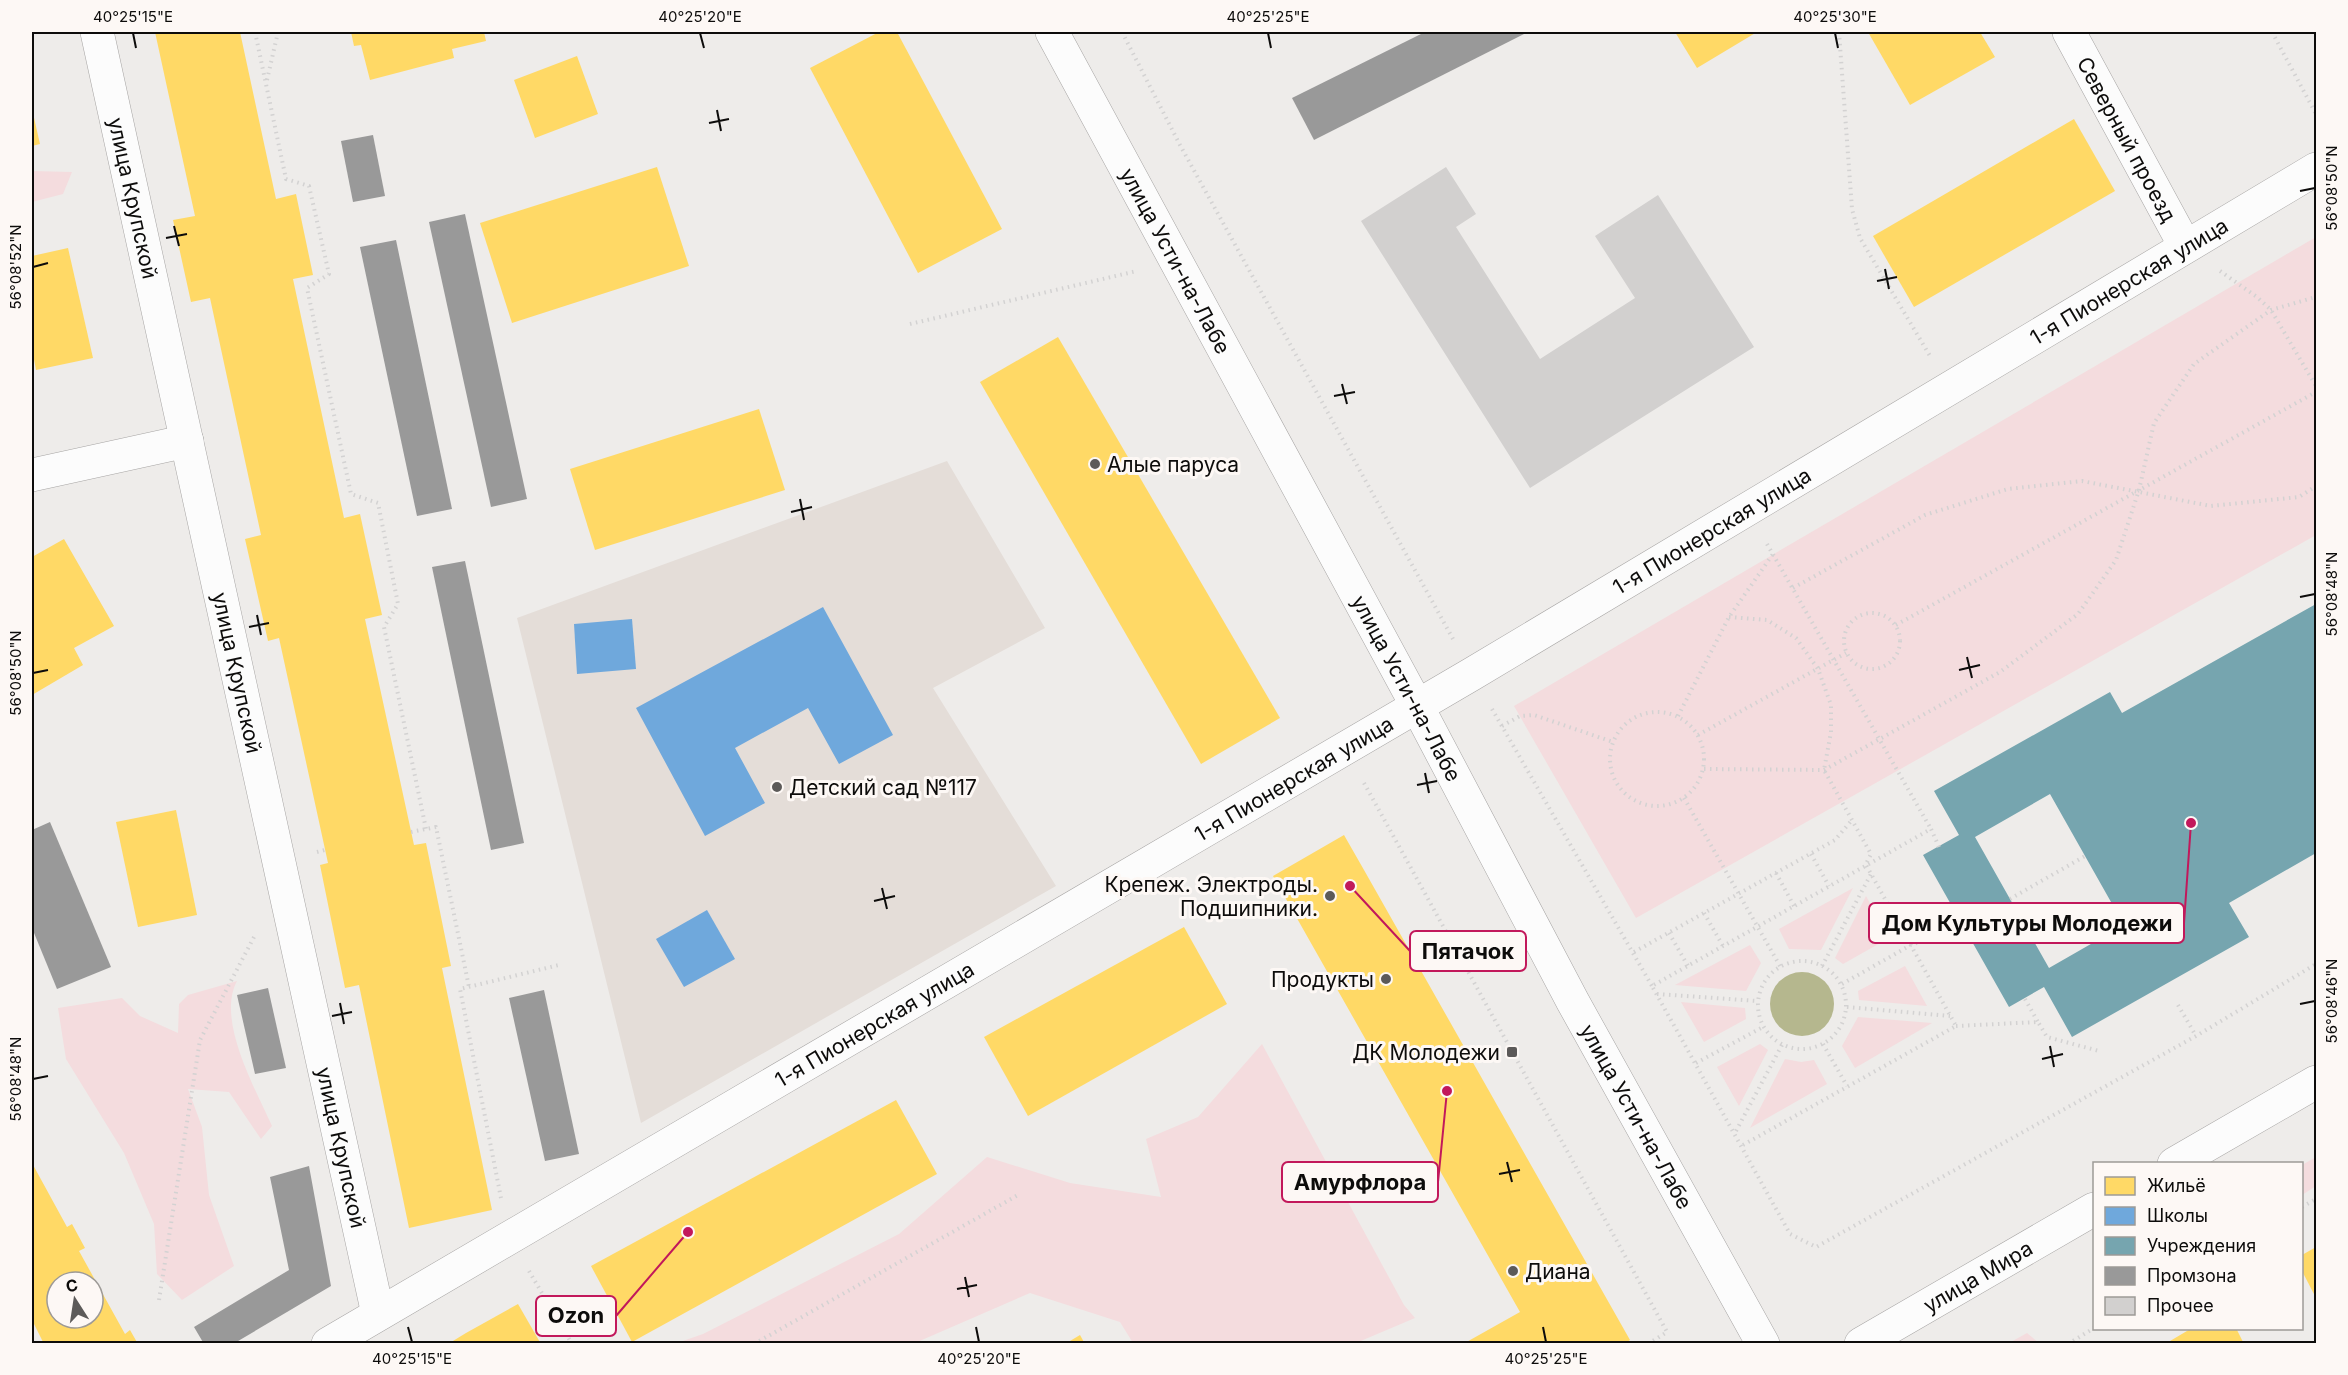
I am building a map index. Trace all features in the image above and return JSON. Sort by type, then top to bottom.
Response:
[{"type":"street","name":"улица Крупской","points":[[97,32],[378,1314]]},
{"type":"street","name":"улица Усти-на-Лабе","points":[[1052,32],[1417,706],[1574,1002],[1763,1344]]},
{"type":"street","name":"Северный проезд","points":[[2070,32],[2185,246]]},
{"type":"street","name":"1-я Пионерская улица","points":[[328,1344],[1472,674],[2316,169]]},
{"type":"street","points":[[32,475],[187,441]]},
{"type":"street","points":[[2177,1162],[2316,1082]]},
{"type":"street","name":"улица Мира","points":[[1861,1344],[2093,1210]]},
{"type":"path","points":[[255,32],[286,179],[309,186],[321,235],[329,274],[307,288],[351,494],[378,503],[398,604],[384,627],[426,829]]},
{"type":"path","points":[[266,84],[278,32]]},
{"type":"path","points":[[1122,32],[1180,145],[1472,674],[1634,952],[1736,1132],[1790,1234],[1816,1247],[2196,1036],[2316,964]]},
{"type":"path","points":[[1839,32],[1852,209],[1860,238],[1949,387]]},
{"type":"path","points":[[2272,32],[2316,114]]},
{"type":"path","points":[[2185,246],[2258,297],[2271,310],[2316,386]]},
{"type":"path","points":[[910,324],[1176,262]]},
{"type":"path","points":[[1704,769],[1824,770],[2000,672],[2078,614],[2116,560],[2139,490],[2154,423],[2194,364],[2271,310],[2316,297]]},
{"type":"path","points":[[1896,625],[2316,392]]},
{"type":"path","points":[[1793,588],[1924,515],[2008,489],[2082,481],[2139,490],[2211,506],[2299,496],[2316,486]]},
{"type":"path","points":[[1748,508],[1881,739],[1939,847]]},
{"type":"path","points":[[1678,716],[1729,617],[1773,554]]},
{"type":"path","points":[[1863,613],[1882,614],[1896,625],[1900,644],[1892,662],[1880,668],[1867,669],[1855,663],[1846,653],[1844,634],[1854,618],[1863,613]]},
{"type":"path","points":[[1729,617],[1767,620],[1796,638],[1818,669],[1831,705],[1831,732],[1824,770],[1871,854],[1866,865]]},
{"type":"path","points":[[1698,735],[1846,653]]},
{"type":"path","points":[[1659,711],[1678,716],[1689,723],[1698,735],[1704,752],[1704,769],[1696,785],[1684,798],[1668,805],[1652,806],[1635,801],[1622,790],[1611,767],[1612,742],[1623,726],[1639,714],[1659,711]]},
{"type":"path","points":[[1502,726],[1520,716],[1534,715],[1612,742]]},
{"type":"path","points":[[1345,748],[1667,1332],[1648,1344]]},
{"type":"path","points":[[1684,798],[1780,967]]},
{"type":"path","points":[[1634,952],[1835,840],[1852,820]]},
{"type":"path","points":[[411,832],[436,827],[469,987]]},
{"type":"path","points":[[1652,986],[1931,829]]},
{"type":"path","points":[[1811,854],[1829,886]]},
{"type":"path","points":[[2010,899],[2085,856]]},
{"type":"path","points":[[1866,865],[1956,1026]]},
{"type":"path","points":[[1776,873],[1794,906]]},
{"type":"path","points":[[1822,966],[1871,874]]},
{"type":"path","points":[[1704,913],[1723,946]]},
{"type":"path","points":[[1842,984],[1911,945],[1963,926]]},
{"type":"path","points":[[159,1300],[200,1040],[257,932]]},
{"type":"path","points":[[1669,933],[1688,966]]},
{"type":"path","points":[[1809,961],[1822,966],[1842,984],[1847,1007],[1839,1029],[1824,1044],[1798,1049],[1782,1045],[1763,1027],[1758,1001],[1761,987],[1770,974],[1780,967],[1792,962],[1809,961]]},
{"type":"path","points":[[559,965],[460,989],[509,1238],[572,1344]]},
{"type":"path","points":[[1657,994],[1758,1001]]},
{"type":"path","points":[[2025,999],[2047,1037],[2099,1051]]},
{"type":"path","points":[[2178,1005],[2196,1036]]},
{"type":"path","points":[[1847,1007],[1950,1016]]},
{"type":"path","points":[[1743,1145],[1956,1026],[2038,1022]]},
{"type":"path","points":[[1696,1064],[1763,1027]]},
{"type":"path","points":[[1824,1044],[1847,1086]]},
{"type":"path","points":[[1736,1132],[1782,1045]]},
{"type":"path","points":[[754,1344],[1018,1194]]},
{"type":"path","points":[[2303,1206],[2316,1198]]},
{"type":"path","points":[[2068,1344],[2093,1329]]},
{"type":"shaded area","points":[[32,171],[72,172],[63,194],[32,202]]},
{"type":"shaded area","points":[[2316,237],[2316,535],[1636,918],[1514,706]]},
{"type":"shaded area","name":"Детский сад №117","points":[[947,461],[1045,628],[933,688],[1056,886],[641,1123],[517,618]]},
{"type":"shaded area","points":[[1853,888],[1821,950],[1789,949],[1779,929]]},
{"type":"shaded area","points":[[1866,896],[1889,938],[1843,964],[1835,958]]},
{"type":"shaded area","points":[[1750,945],[1761,963],[1746,991],[1675,985]]},
{"type":"shaded area","points":[[1905,966],[1927,1006],[1859,1000],[1858,991]]},
{"type":"shaded area","points":[[1802,972],[1820,978],[1828,986],[1834,1004],[1828,1022],[1820,1030],[1802,1036],[1784,1030],[1776,1022],[1770,1004],[1776,986],[1784,978]]},
{"type":"shaded area","points":[[237,981],[232,997],[231,1015],[234,1034],[248,1074],[272,1126],[261,1139],[229,1092],[188,1089],[202,1127],[209,1195],[234,1266],[182,1300],[157,1274],[154,1224],[124,1153],[66,1059],[58,1008],[122,998],[140,1016],[178,1033],[179,1004],[188,995]]},
{"type":"shaded area","points":[[1681,1002],[1745,1008],[1746,1019],[1704,1042]]},
{"type":"shaded area","points":[[1858,1017],[1932,1023],[1855,1068],[1842,1046]]},
{"type":"shaded area","points":[[1262,1044],[1404,1305],[1415,1318],[1356,1343],[1133,1343],[1120,1322],[1030,1293],[915,1343],[677,1343],[703,1334],[899,1234],[987,1157],[1070,1183],[1161,1197],[1146,1139],[1198,1117]]},
{"type":"shaded area","points":[[1760,1044],[1768,1050],[1739,1106],[1717,1067]]},
{"type":"shaded area","points":[[1785,1059],[1801,1062],[1814,1060],[1827,1084],[1750,1128]]},
{"type":"shaded area","points":[[2316,1157],[2316,1186],[2303,1194],[2303,1164]]},
{"type":"shaded area","points":[[2027,1333],[2039,1343],[2009,1343]]},
{"type":"building: Жильё","points":[[155,32],[240,32],[276,199],[296,194],[313,275],[293,279],[344,518],[360,514],[382,615],[365,619],[414,845],[426,843],[451,966],[442,968],[492,1210],[409,1228],[359,985],[345,988],[320,865],[328,863],[279,638],[268,641],[245,539],[261,535],[210,298],[191,302],[173,220],[195,216]]},
{"type":"building: Жильё","points":[[351,32],[484,32],[486,41],[452,49],[454,58],[370,80],[361,45],[354,46]]},
{"type":"building: Жильё","points":[[879,32],[897,32],[1002,229],[918,273],[810,68]]},
{"type":"building: Жильё","points":[[1675,32],[1757,32],[1697,68]]},
{"type":"building: Жильё","points":[[1868,32],[1980,32],[1995,57],[1910,105]]},
{"type":"building: Жильё","points":[[577,56],[598,114],[535,138],[514,80]]},
{"type":"building: Жильё","points":[[32,109],[40,144],[32,146]]},
{"type":"building: Жильё","points":[[2074,119],[2115,191],[1914,307],[1873,236]]},
{"type":"building: Жильё","points":[[657,167],[689,266],[512,323],[480,223]]},
{"type":"building: Жильё","points":[[68,248],[93,358],[36,370],[32,349],[32,256]]},
{"type":"building: Жильё","points":[[1058,337],[1280,718],[1201,764],[980,382]]},
{"type":"building: Жильё","points":[[759,409],[785,490],[595,550],[570,469]]},
{"type":"building: Жильё","points":[[64,539],[114,626],[74,648],[83,665],[32,695],[32,557]]},
{"type":"building: Жильё","points":[[176,810],[197,915],[138,927],[116,822]]},
{"type":"building: Жильё","points":[[1344,835],[1630,1340],[1624,1344],[1463,1344],[1520,1312],[1273,876]]},
{"type":"building: Жильё","points":[[1184,927],[1227,1004],[1028,1116],[984,1037]]},
{"type":"building: Жильё","points":[[896,1100],[937,1174],[632,1342],[591,1266]]},
{"type":"building: Жильё","points":[[32,1163],[67,1227],[72,1224],[85,1248],[79,1251],[90,1270],[45,1270],[45,1330],[105,1330],[105,1298],[125,1334],[130,1330],[138,1344],[44,1344],[32,1320]]},
{"type":"building: Жильё","points":[[2316,1247],[2316,1298],[2303,1273],[2303,1254]]},
{"type":"building: Жильё","points":[[518,1304],[541,1344],[448,1344],[466,1333]]},
{"type":"building: Жильё","points":[[2189,1330],[2237,1330],[2244,1344],[2165,1344]]},
{"type":"building: Жильё","points":[[1080,1335],[1085,1344],[1065,1344]]},
{"type":"building: Школы","points":[[823,607],[893,735],[839,764],[808,708],[735,748],[765,803],[705,836],[636,708]]},
{"type":"building: Школы","points":[[632,619],[636,669],[577,674],[574,624]]},
{"type":"building: Школы","points":[[707,910],[735,959],[684,987],[656,939]]},
{"type":"building: Учреждения","points":[[2316,604],[2316,853],[2229,903],[2249,937],[2072,1037],[2044,987],[2009,1007],[1923,855],[1959,835],[1934,791],[2110,692],[2122,713]],"holes":[[[2050,794],[2124,925],[2049,968],[1975,837]]]},
{"type":"building: Промзона","points":[[1425,32],[1528,32],[1314,140],[1292,98]]},
{"type":"building: Промзона","points":[[373,135],[385,196],[353,202],[341,141]]},
{"type":"building: Промзона","points":[[465,214],[527,499],[491,507],[429,222]]},
{"type":"building: Промзона","points":[[396,240],[452,509],[417,516],[360,247]]},
{"type":"building: Промзона","points":[[465,561],[524,843],[491,850],[432,567]]},
{"type":"building: Промзона","points":[[50,822],[111,967],[57,989],[32,928],[32,830]]},
{"type":"building: Промзона","points":[[268,988],[286,1068],[255,1074],[237,995]]},
{"type":"building: Промзона","points":[[544,990],[579,1154],[545,1161],[509,998]]},
{"type":"building: Промзона","points":[[309,1166],[331,1286],[233,1344],[204,1344],[194,1327],[289,1270],[270,1177]]},
{"type":"building: Прочее","points":[[1446,167],[1476,214],[1456,227],[1540,359],[1635,298],[1595,236],[1658,195],[1754,347],[1530,488],[1361,221]]},
{"type":"place","name":"Алые паруса","points":[[1095,464]]},
{"type":"place","name":"Детский сад №117","points":[[777,787]]},
{"type":"place","name":"Дом Культуры Молодежи","points":[[2191,823]]},
{"type":"place","name":"Пятачок","points":[[1350,886]]},
{"type":"place","name":"Крепеж. Электроды. Подшипники.","points":[[1330,896]]},
{"type":"place","name":"Продукты","points":[[1386,979]]},
{"type":"place","name":"ДК Молодежи","points":[[1512,1052]]},
{"type":"place","name":"Амурфлора","points":[[1447,1091]]},
{"type":"place","name":"Ozon","points":[[688,1232]]},
{"type":"place","name":"Диана","points":[[1513,1271]]}]
